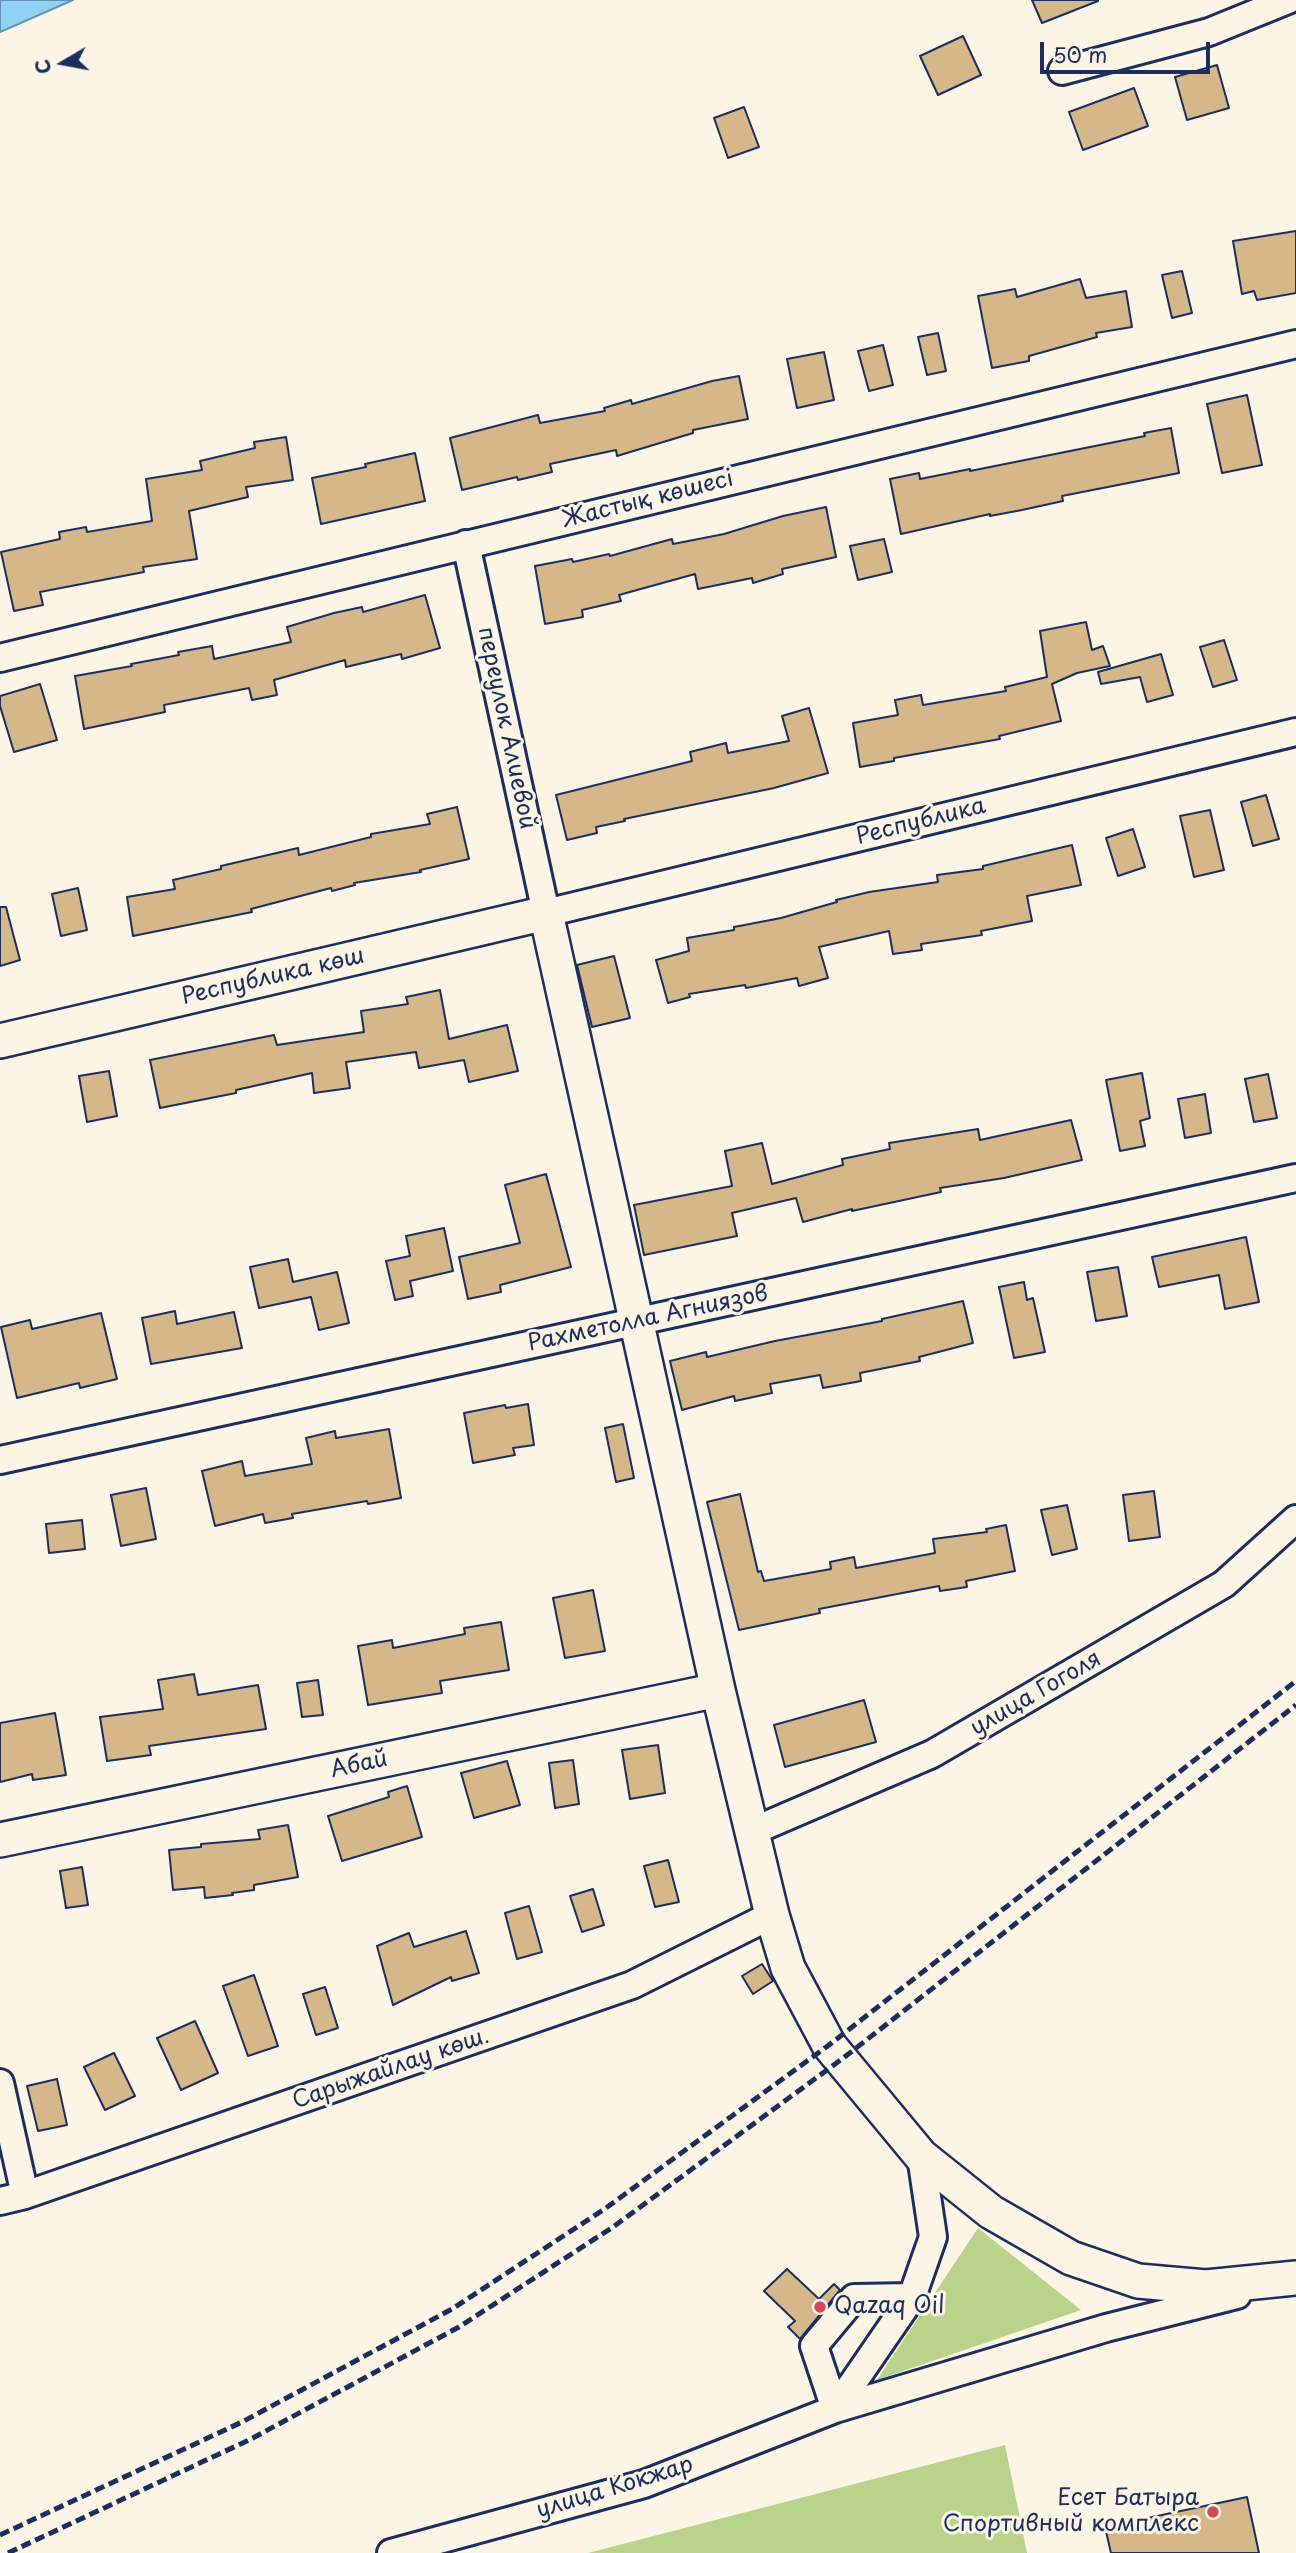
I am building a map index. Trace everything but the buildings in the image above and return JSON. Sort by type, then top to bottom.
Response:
[{"type":"main road","name":"Республика көш","points":[[0,1041],[546,913]]},
{"type":"main road","points":[[546,913],[718,1690],[772,1915],[788,1968],[830,2045],[921,2156],[991,2212],[1071,2258],[1138,2281],[1206,2287],[1296,2279]]},
{"type":"main road","name":"Абай","points":[[0,1840],[718,1690]]},
{"type":"street","points":[[1062,71],[1209,32],[1288,0]]},
{"type":"street","name":"Жастық көшесі","points":[[0,658],[1296,344]]},
{"type":"street","name":"переулок Алиевой","points":[[466,544],[546,913]]},
{"type":"street","name":"Республика","points":[[546,913],[1296,732]]},
{"type":"street","name":"Рахметолла Агниязов","points":[[0,1460],[1296,1178]]},
{"type":"street","name":"улица Гоголя","points":[[753,1831],[944,1747],[1224,1584],[1296,1519]]},
{"type":"street","name":"Сарыжайлау көш.","points":[[12,2198],[632,1985],[772,1915]]},
{"type":"street","points":[[0,2083],[12,2198]]},
{"type":"street","points":[[835,2409],[912,2297],[933,2237],[921,2156]]},
{"type":"street","name":"улица Кокжар","points":[[391,2553],[644,2484],[835,2409],[1106,2328],[1296,2279]]},
{"type":"street","points":[[835,2409],[814,2346],[854,2298],[912,2297]]},
{"type":"green space","points":[[978,2228],[1081,2310],[877,2380]]},
{"type":"green space","points":[[1005,2445],[1027,2553],[588,2553]]},
{"type":"water","points":[[0,0],[73,0],[0,32]]},
{"type":"railway","points":[[0,2535],[242,2422],[452,2309],[606,2208],[829,2045],[1296,1681]]},
{"type":"railway","points":[[8,2553],[249,2440],[459,2327],[613,2227],[842,2059],[1296,1705]]},
{"type":"place","name":"Qazaq Oil","points":[[820,2307]]},
{"type":"place","name":"Есет Батыра Спортивный комплекс","points":[[1213,2512]]}]
